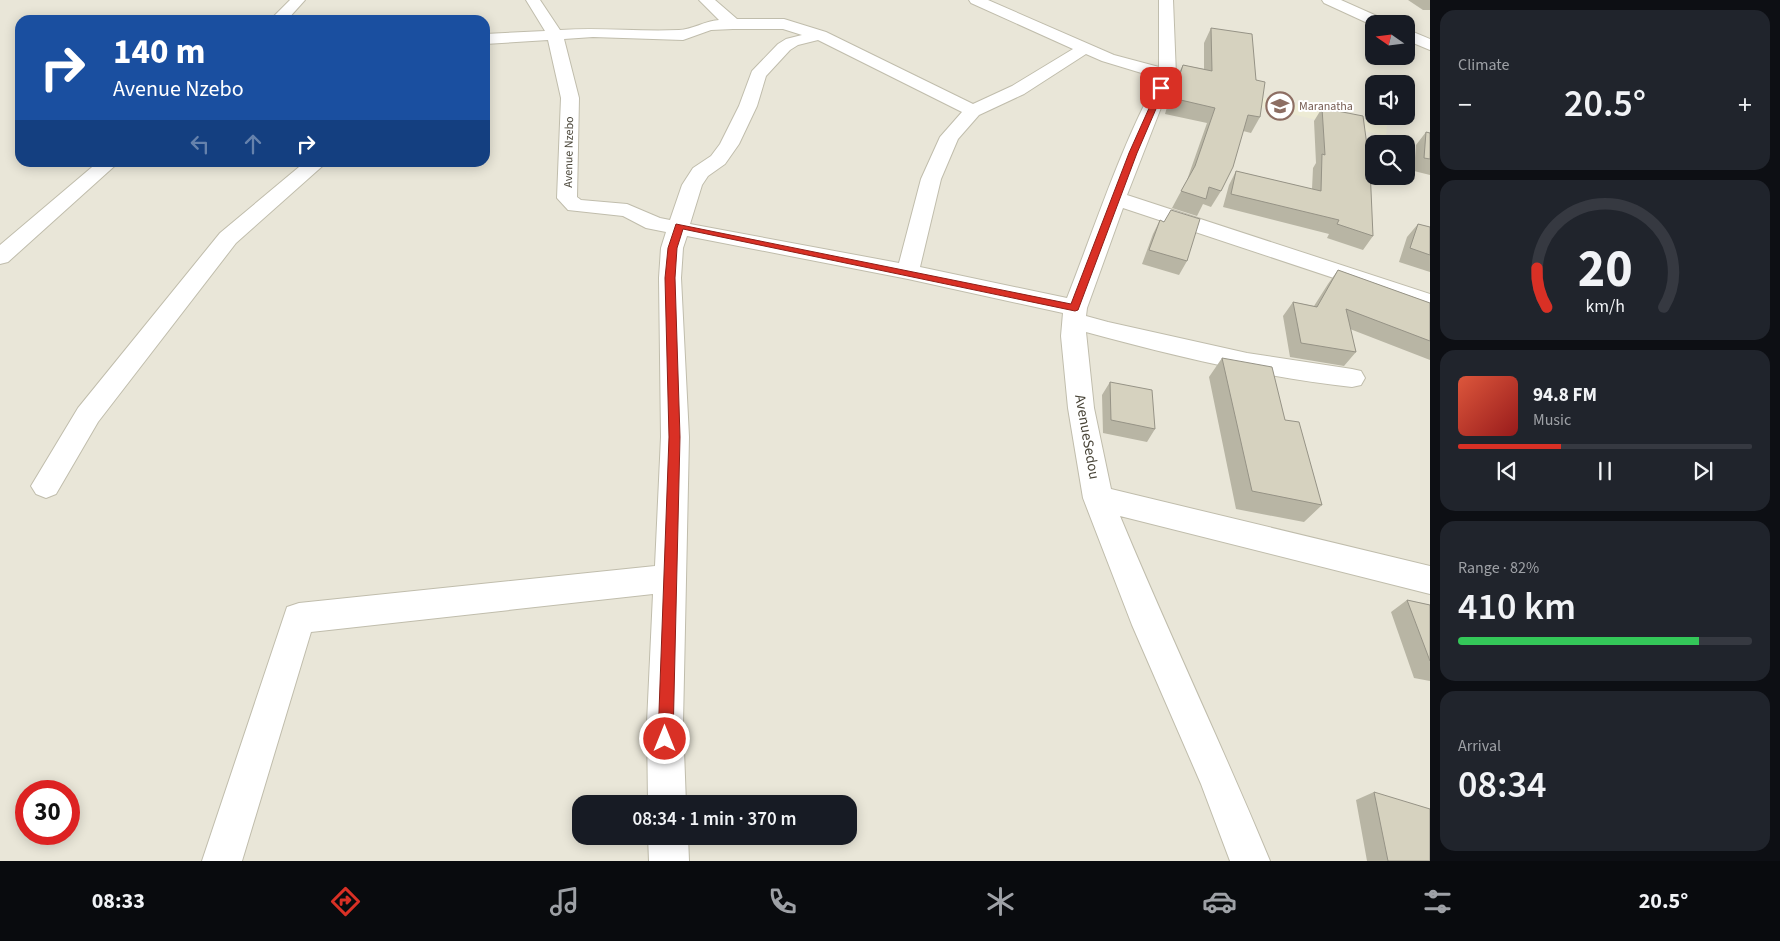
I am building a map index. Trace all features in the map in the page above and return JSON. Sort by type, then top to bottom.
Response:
[{"type":"street","points":[[283,15],[298,0]]},
{"type":"street","points":[[532,0],[555,35]]},
{"type":"street","points":[[706,0],[733,24]]},
{"type":"street","points":[[976,0],[1108,58],[1168,75]]},
{"type":"street","name":"AvenueSedou","points":[[1166,0],[1168,75],[1155,100],[1115,198],[1074,314],[1073,336],[1081,408],[1098,498],[1148,625],[1218,780],[1250,861]]},
{"type":"street","points":[[1329,0],[1365,16]]},
{"type":"street","points":[[490,38],[593,32],[683,35],[709,25],[784,24],[820,35],[973,111]]},
{"type":"street","name":"Avenue Nzebo","points":[[555,35],[562,71],[570,98],[567,198],[575,206],[628,210],[654,223],[679,226],[908,272],[1074,314],[1199,353],[1307,374],[1352,378]]},
{"type":"street","points":[[667,795],[665,723],[675,437],[670,278],[672,248],[692,186],[700,172],[718,160],[729,144],[762,70],[784,47],[792,42],[820,35]]},
{"type":"street","points":[[1415,38],[1430,44]]},
{"type":"street","points":[[908,272],[931,179],[948,137],[973,111],[1018,90],[1085,48]]},
{"type":"street","points":[[0,256],[104,167]]},
{"type":"street","points":[[46,486],[88,415],[228,238],[312,167]]},
{"type":"street","points":[[1115,198],[1430,302]]},
{"type":"street","points":[[1098,498],[1430,580]]},
{"type":"street","points":[[222,861],[299,618],[671,578]]},
{"type":"street","points":[[668,845],[669,861]]},
{"type":"shaded area","points":[[0,0],[1430,0],[1430,861],[0,861]]},
{"type":"shaded area","name":"Maranatha","points":[[1209,86],[1365,120],[1365,125],[1387,125],[1386,135],[1382,135],[1205,94]]},
{"type":"building","points":[[1211,28],[1252,34],[1256,80],[1265,82],[1260,117],[1248,115],[1233,167],[1221,191],[1209,187],[1206,199],[1181,191],[1195,166],[1215,108],[1172,98],[1183,65],[1212,71]]},
{"type":"building","points":[[1322,108],[1363,116],[1366,135],[1365,185],[1371,185],[1373,236],[1337,224],[1339,220],[1231,194],[1236,171],[1321,191],[1322,154],[1325,155]]},
{"type":"building","points":[[1426,132],[1430,133],[1430,159],[1424,158]]},
{"type":"building","points":[[1171,210],[1200,219],[1187,261],[1149,250],[1160,220],[1164,222]]},
{"type":"building","points":[[1418,224],[1430,227],[1430,255],[1410,248]]},
{"type":"building","points":[[1338,270],[1430,303],[1430,341],[1346,309],[1356,352],[1301,343],[1293,302],[1317,307]]},
{"type":"building","points":[[1222,358],[1272,367],[1285,420],[1299,422],[1322,505],[1252,491]]},
{"type":"building","points":[[1110,382],[1152,390],[1155,429],[1111,420]]},
{"type":"building","points":[[1407,600],[1430,605],[1430,661]]},
{"type":"building","points":[[1374,792],[1430,809],[1430,861],[1388,861]]},
{"type":"place","name":"Maranatha","points":[[1280,106]]},
{"type":"route","points":[[665,739],[675,437],[670,278],[672,248],[679,226],[1075,308],[1115,198],[1161,88]]}]
